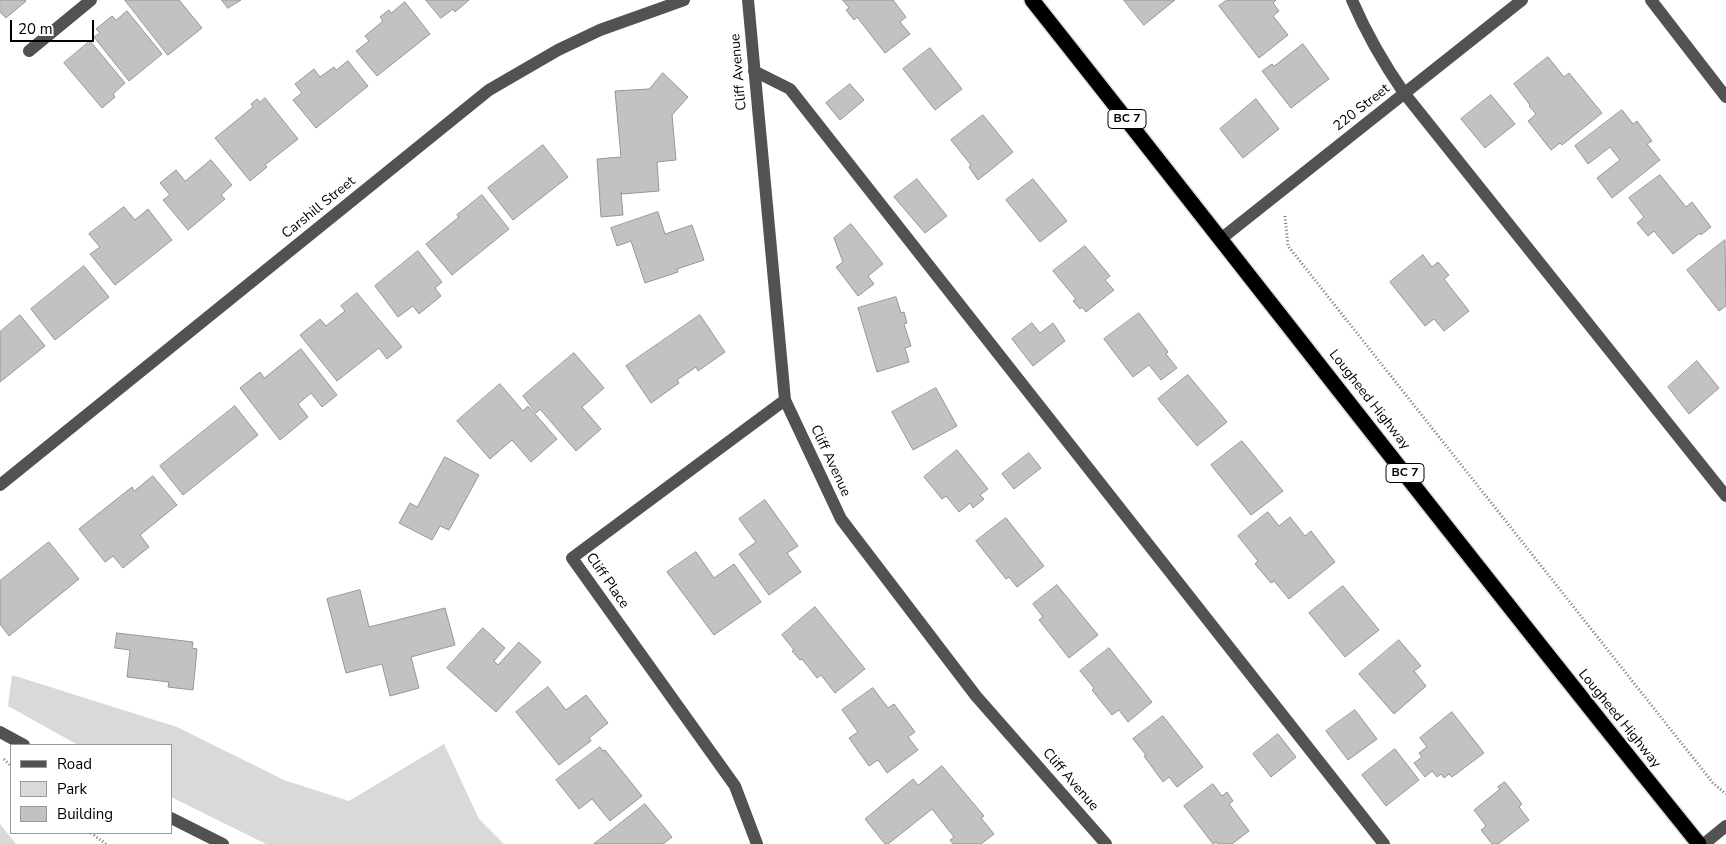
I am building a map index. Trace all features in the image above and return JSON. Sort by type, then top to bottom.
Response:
[{"type":"highway","name":"Lougheed Highway","points":[[1032,0],[1222,238],[1582,700],[1699,844]]},
{"type":"street","points":[[29,51],[91,0]]},
{"type":"street","name":"Carshill Street","points":[[0,485],[489,90],[558,50],[600,30],[684,0]]},
{"type":"street","name":"Cliff Avenue","points":[[748,0],[785,400],[841,519],[976,696],[1106,844]]},
{"type":"street","points":[[1352,0],[1386,67],[1404,93],[1726,496]]},
{"type":"street","name":"220 Street","points":[[1222,238],[1522,0]]},
{"type":"street","points":[[1651,0],[1726,97]]},
{"type":"street","points":[[754,71],[790,89],[1384,844]]},
{"type":"street","name":"Cliff Place","points":[[757,844],[735,786],[572,558],[785,400]]},
{"type":"street","points":[[0,732],[22,744]]},
{"type":"street","points":[[172,818],[223,844]]},
{"type":"street","points":[[1704,844],[1726,826]]},
{"type":"path","points":[[1285,216],[1288,246],[1712,783],[1726,794]]},
{"type":"path","points":[[92,834],[106,844]]},
{"type":"green space","points":[[12,675],[177,727],[284,780],[349,801],[444,744],[479,819],[504,844],[266,844],[172,797],[172,744],[76,744],[8,706]]},
{"type":"green space","points":[[0,824],[16,844],[0,844]]},
{"type":"building","points":[[0,0],[26,1],[6,18],[0,12]]},
{"type":"building","points":[[125,0],[179,0],[202,28],[168,55]]},
{"type":"building","points":[[222,0],[241,0],[228,8]]},
{"type":"building","points":[[426,0],[469,0],[455,12],[453,9],[441,18]]},
{"type":"building","points":[[843,0],[893,0],[906,17],[900,22],[910,34],[885,53],[857,17],[854,20],[846,10],[849,8]]},
{"type":"building","points":[[1124,0],[1175,0],[1144,25]]},
{"type":"building","points":[[1227,0],[1276,0],[1273,3],[1279,11],[1273,16],[1288,35],[1259,58],[1219,6]]},
{"type":"building","points":[[405,2],[430,34],[377,76],[356,51],[369,41],[365,36],[383,21],[380,17],[389,10],[391,13]]},
{"type":"building","points":[[127,11],[162,54],[129,81],[94,37],[100,33],[96,29],[112,16],[116,20]]},
{"type":"building","points":[[90,41],[125,83],[113,94],[115,97],[102,108],[64,63]]},
{"type":"building","points":[[1303,44],[1329,79],[1291,108],[1262,71],[1272,64],[1274,66]]},
{"type":"building","points":[[930,48],[962,89],[935,110],[903,69]]},
{"type":"building","points":[[1548,57],[1564,77],[1569,73],[1602,113],[1562,145],[1560,143],[1551,150],[1528,121],[1536,114],[1514,84]]},
{"type":"building","points":[[348,61],[368,86],[316,128],[293,100],[302,93],[295,84],[314,69],[320,77],[334,67],[336,70]]},
{"type":"building","points":[[663,73],[688,97],[672,115],[676,160],[657,162],[659,191],[622,194],[621,192],[623,215],[601,217],[597,159],[621,157],[615,91],[649,89]]},
{"type":"building","points":[[850,84],[864,100],[840,120],[826,103]]},
{"type":"building","points":[[1491,95],[1515,124],[1485,148],[1461,119]]},
{"type":"building","points":[[265,98],[298,139],[265,165],[267,167],[250,181],[215,138],[253,107],[251,104],[257,99],[260,102]]},
{"type":"building","points":[[1256,99],[1279,129],[1243,158],[1220,129]]},
{"type":"building","points":[[1622,110],[1633,124],[1637,121],[1652,141],[1647,144],[1660,160],[1612,198],[1597,178],[1620,160],[1610,147],[1588,164],[1575,146]]},
{"type":"building","points":[[983,115],[1013,152],[978,180],[969,167],[971,165],[951,140]]},
{"type":"building","points":[[543,145],[568,177],[513,220],[488,188]]},
{"type":"building","points":[[211,160],[232,185],[221,195],[225,199],[188,230],[163,200],[170,195],[160,183],[176,170],[185,181]]},
{"type":"building","points":[[1660,175],[1686,207],[1692,202],[1711,227],[1673,254],[1654,231],[1648,236],[1637,223],[1644,217],[1629,198]]},
{"type":"building","points":[[917,179],[947,216],[925,233],[894,197]]},
{"type":"building","points":[[1033,179],[1067,221],[1040,242],[1006,200]]},
{"type":"building","points":[[482,195],[509,229],[452,275],[426,244]]},
{"type":"building","points":[[124,207],[135,220],[148,209],[172,240],[115,285],[90,254],[100,247],[89,234]]},
{"type":"building","points":[[658,212],[665,234],[692,225],[704,260],[677,269],[678,272],[645,283],[631,241],[617,246],[611,228]]},
{"type":"building","points":[[851,224],[883,264],[868,276],[874,284],[858,296],[836,267],[843,262],[834,238]]},
{"type":"building","points":[[1725,240],[1726,306],[1719,311],[1687,270]]},
{"type":"building","points":[[1085,246],[1110,276],[1105,280],[1114,290],[1086,312],[1082,307],[1080,309],[1073,301],[1076,299],[1053,271]]},
{"type":"building","points":[[418,251],[442,282],[435,288],[441,296],[419,314],[413,306],[398,317],[375,286]]},
{"type":"building","points":[[1423,255],[1432,267],[1438,262],[1449,275],[1444,279],[1469,311],[1444,331],[1434,319],[1425,326],[1390,282]]},
{"type":"building","points":[[84,266],[109,297],[55,340],[31,309]]},
{"type":"building","points":[[357,293],[402,347],[387,359],[379,348],[337,381],[300,335],[320,319],[326,326],[345,311],[341,306]]},
{"type":"building","points":[[896,297],[901,313],[904,312],[907,323],[904,324],[911,346],[905,348],[909,362],[877,372],[858,308]]},
{"type":"building","points":[[1139,313],[1168,352],[1166,354],[1177,368],[1161,380],[1149,365],[1133,377],[1104,339]]},
{"type":"building","points":[[20,315],[45,346],[0,382],[0,332]]},
{"type":"building","points":[[700,315],[725,352],[698,371],[696,367],[677,380],[679,383],[651,403],[626,366]]},
{"type":"building","points":[[1032,323],[1040,333],[1053,323],[1065,341],[1033,366],[1012,339]]},
{"type":"building","points":[[301,349],[337,395],[322,407],[311,393],[298,404],[308,417],[280,440],[240,388],[260,372],[264,378]]},
{"type":"building","points":[[574,353],[604,388],[582,407],[601,429],[576,451],[540,409],[536,413],[523,396]]},
{"type":"building","points":[[1697,361],[1719,388],[1689,414],[1668,387]]},
{"type":"building","points":[[1188,375],[1227,422],[1197,446],[1158,399]]},
{"type":"building","points":[[500,384],[523,411],[528,406],[557,439],[531,462],[512,440],[490,459],[457,421]]},
{"type":"building","points":[[936,388],[957,426],[913,450],[892,412]]},
{"type":"building","points":[[235,406],[258,435],[183,495],[160,466]]},
{"type":"building","points":[[1242,441],[1283,491],[1251,515],[1211,465]]},
{"type":"building","points":[[957,450],[988,489],[980,495],[984,499],[973,508],[970,503],[959,512],[946,496],[942,499],[924,477]]},
{"type":"building","points":[[1029,453],[1041,468],[1014,489],[1002,474]]},
{"type":"building","points":[[445,457],[479,475],[449,530],[440,526],[432,540],[399,523],[410,503],[417,507]]},
{"type":"building","points":[[153,476],[177,505],[140,535],[149,547],[123,568],[113,556],[105,562],[79,529],[132,487],[134,491]]},
{"type":"building","points":[[765,500],[798,546],[787,553],[801,572],[769,595],[739,554],[756,542],[739,519]]},
{"type":"building","points":[[1268,512],[1279,526],[1290,517],[1305,536],[1311,531],[1335,562],[1289,599],[1274,581],[1271,583],[1255,564],[1258,561],[1238,536]]},
{"type":"building","points":[[1006,518],[1044,566],[1017,587],[1009,577],[1006,579],[976,541]]},
{"type":"building","points":[[49,542],[79,579],[9,636],[0,624],[0,581]]},
{"type":"building","points":[[696,552],[714,578],[734,564],[761,602],[714,635],[667,572]]},
{"type":"building","points":[[1057,585],[1098,635],[1069,658],[1039,620],[1043,617],[1033,604]]},
{"type":"building","points":[[1343,586],[1379,630],[1345,657],[1309,613]]},
{"type":"building","points":[[360,590],[369,627],[445,608],[455,645],[411,657],[419,688],[390,696],[382,664],[346,673],[327,599]]},
{"type":"building","points":[[815,607],[865,669],[835,693],[821,675],[817,678],[802,659],[800,660],[782,635]]},
{"type":"building","points":[[483,628],[505,648],[494,661],[498,665],[519,642],[541,662],[496,712],[447,668]]},
{"type":"building","points":[[117,633],[193,642],[192,648],[197,649],[193,690],[168,687],[169,682],[127,677],[130,650],[115,648]]},
{"type":"building","points":[[1399,640],[1421,666],[1414,671],[1426,686],[1394,714],[1359,674]]},
{"type":"building","points":[[1109,648],[1152,702],[1128,722],[1119,710],[1112,715],[1080,671]]},
{"type":"building","points":[[548,687],[566,710],[586,695],[608,723],[589,738],[591,741],[559,765],[516,712]]},
{"type":"building","points":[[873,688],[888,708],[894,704],[915,732],[908,737],[918,750],[887,773],[878,760],[869,766],[849,738],[858,732],[842,710]]},
{"type":"building","points":[[1355,710],[1377,739],[1348,760],[1326,731]]},
{"type":"building","points":[[1452,712],[1484,753],[1452,777],[1449,774],[1444,778],[1441,774],[1437,777],[1432,771],[1425,777],[1414,763],[1422,757],[1419,753],[1427,747],[1420,738]]},
{"type":"building","points":[[1163,716],[1203,767],[1177,787],[1169,777],[1163,782],[1144,756],[1146,755],[1133,739]]},
{"type":"building","points":[[1278,734],[1296,757],[1271,777],[1253,754]]},
{"type":"building","points":[[600,747],[603,751],[605,750],[642,796],[610,821],[592,799],[579,809],[556,780]]},
{"type":"building","points":[[1395,749],[1419,780],[1386,806],[1362,775]]},
{"type":"building","points":[[942,766],[984,816],[981,818],[994,834],[981,844],[953,844],[950,840],[954,837],[932,809],[888,844],[885,844],[865,819],[913,779],[918,785]]},
{"type":"building","points":[[1505,782],[1522,804],[1519,807],[1529,820],[1498,844],[1492,844],[1481,830],[1486,826],[1474,810],[1500,789],[1498,787]]},
{"type":"building","points":[[1213,784],[1222,796],[1227,792],[1233,801],[1229,804],[1249,831],[1232,844],[1218,844],[1216,842],[1213,844],[1184,806]]},
{"type":"building","points":[[645,804],[672,837],[663,844],[594,844]]}]
